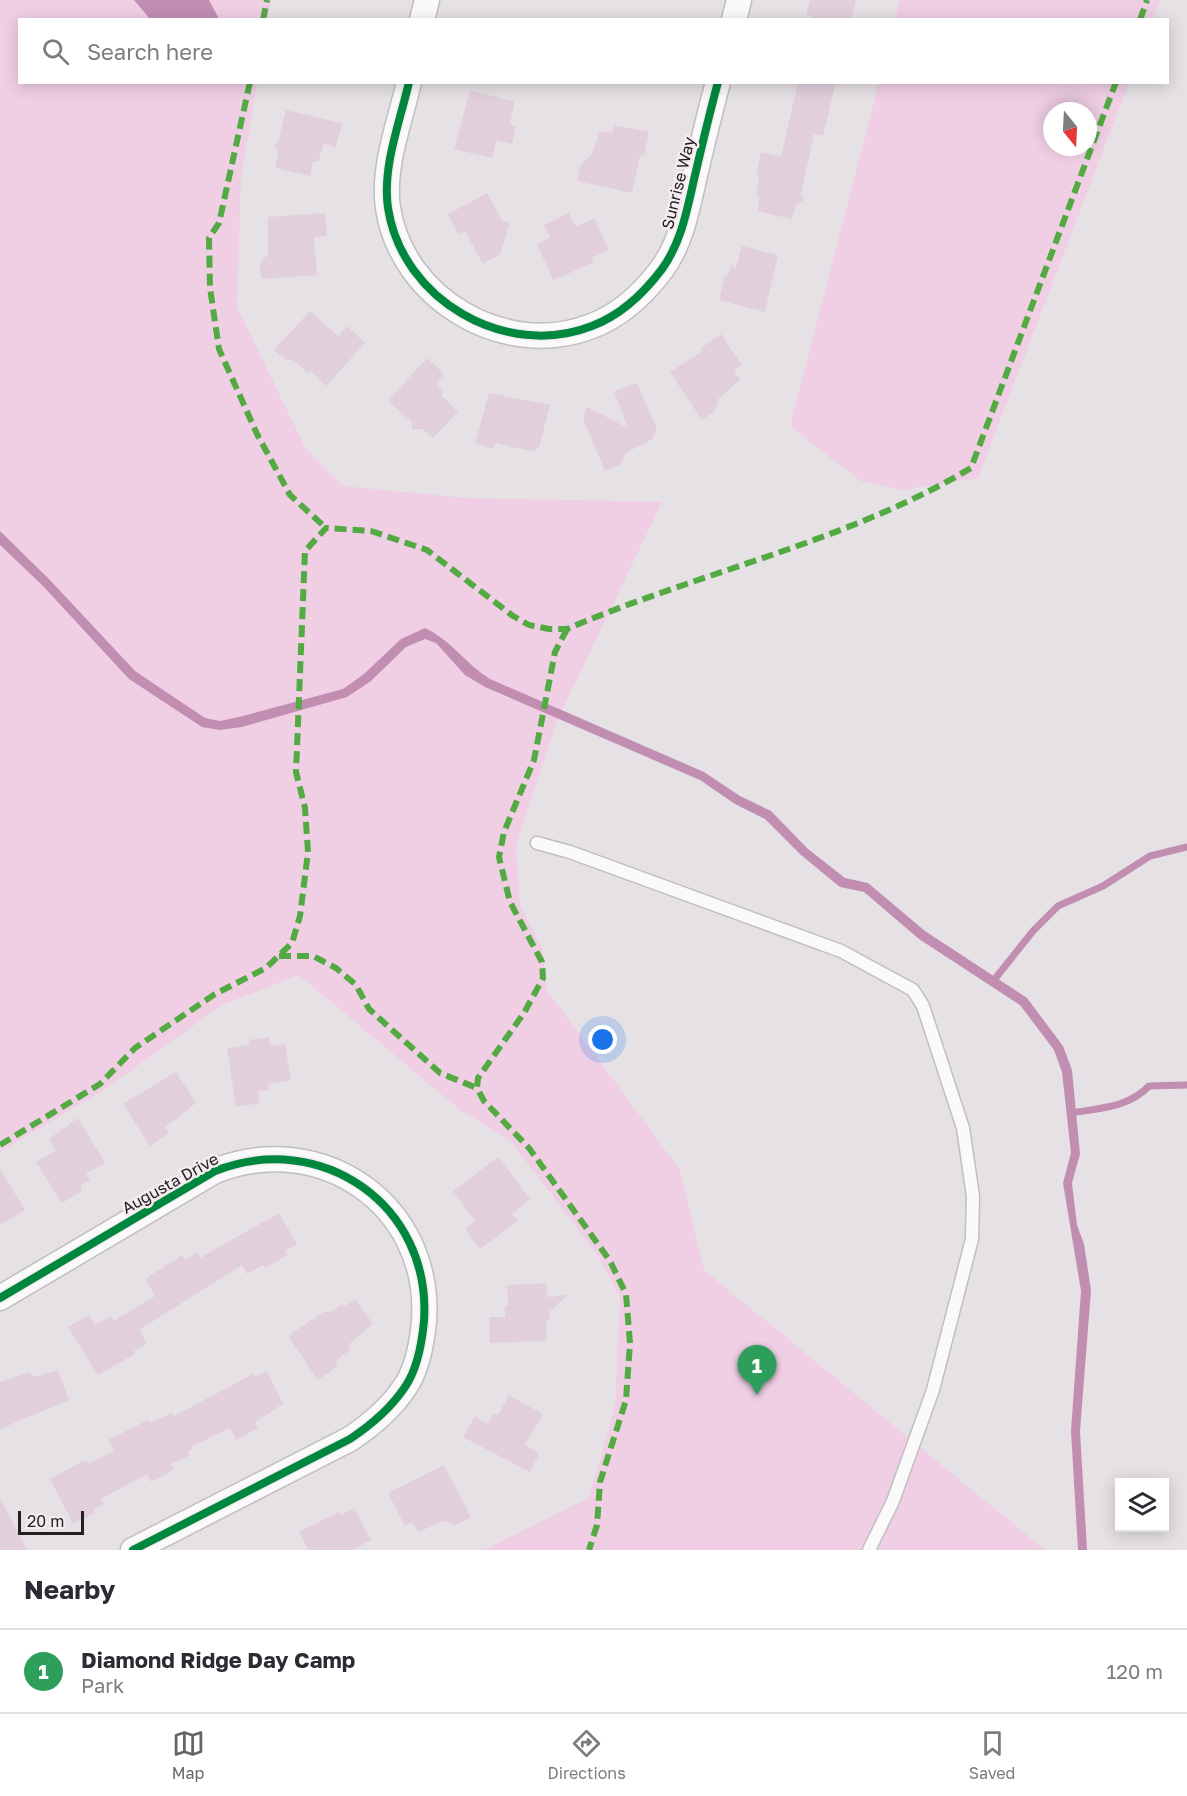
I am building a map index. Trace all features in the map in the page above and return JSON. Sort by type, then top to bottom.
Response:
[{"type":"street","points":[[422,18],[427,0]]},
{"type":"street","points":[[735,18],[739,0]]},
{"type":"street","name":"Sunrise Way","points":[[408,84],[387,180],[388,209],[409,262],[424,285],[443,303],[466,317],[510,332],[545,334],[592,326],[617,313],[639,295],[663,268],[681,230],[718,84]]},
{"type":"street","name":"Augusta Drive","points":[[0,1298],[215,1171],[252,1160],[281,1158],[301,1160],[329,1168],[348,1177],[373,1195],[388,1210],[409,1244],[420,1272],[425,1304],[423,1335],[416,1365],[406,1385],[393,1403],[367,1428],[350,1439],[133,1550]]},
{"type":"lane","points":[[537,843],[570,852],[841,951],[913,990],[923,1006],[963,1128],[972,1196],[972,1239],[933,1390],[892,1501],[869,1550]]},
{"type":"shaded area","points":[[0,0],[271,0],[268,18],[18,18],[18,84],[257,84],[241,178],[237,307],[306,449],[343,486],[466,498],[662,502],[557,721],[516,846],[520,905],[543,951],[547,990],[680,1170],[704,1270],[1045,1550],[483,1550],[589,1498],[615,1407],[620,1297],[597,1254],[510,1140],[460,1110],[299,975],[224,1004],[102,1091],[0,1152]]},
{"type":"shaded area","points":[[134,0],[209,0],[218,18],[149,18]]},
{"type":"shaded area","points":[[900,0],[1160,0],[1153,18],[895,18]]},
{"type":"shaded area","points":[[879,84],[1129,84],[978,478],[902,490],[860,481],[790,426]]},
{"type":"shaded area","points":[[0,531],[49,579],[135,671],[205,718],[220,721],[343,689],[364,674],[401,639],[425,628],[443,639],[490,679],[704,772],[740,796],[771,811],[808,849],[845,878],[868,883],[925,931],[1027,998],[1063,1046],[1072,1070],[1080,1154],[1072,1183],[1077,1225],[1084,1244],[1091,1290],[1080,1431],[1087,1550],[1078,1550],[1071,1431],[1081,1291],[1063,1183],[1071,1153],[1062,1072],[1054,1050],[1020,1005],[919,939],[864,892],[840,887],[801,855],[765,819],[735,804],[700,780],[485,687],[465,675],[436,643],[425,639],[406,647],[371,681],[347,697],[242,727],[220,730],[202,727],[129,679],[42,585],[0,545]]},
{"type":"building","points":[[810,0],[856,0],[852,18],[812,18],[812,16],[806,15]]},
{"type":"building","points":[[798,84],[836,84],[823,136],[814,134],[801,195],[804,200],[796,205],[792,219],[757,211],[760,196],[756,195],[759,175],[756,174],[761,152],[781,157]]},
{"type":"building","points":[[470,91],[515,101],[510,124],[516,126],[512,144],[496,140],[492,158],[454,149]]},
{"type":"building","points":[[286,110],[342,123],[336,147],[324,144],[318,162],[313,161],[310,176],[275,168],[278,153],[274,145],[278,142]]},
{"type":"building","points":[[614,125],[649,132],[644,156],[640,155],[632,193],[577,181],[580,166],[592,154],[600,131],[612,133]]},
{"type":"building","points":[[487,193],[502,221],[510,223],[500,254],[483,264],[465,231],[458,234],[448,214]]},
{"type":"building","points":[[325,213],[327,236],[314,237],[317,275],[261,279],[260,263],[268,254],[268,217]]},
{"type":"building","points":[[569,213],[576,227],[594,218],[609,250],[591,258],[593,263],[553,280],[537,244],[550,238],[544,225]]},
{"type":"building","points":[[742,246],[778,255],[765,312],[719,300],[725,275],[728,276],[731,266],[736,268]]},
{"type":"building","points":[[310,311],[338,336],[347,326],[365,343],[326,386],[310,371],[308,373],[293,360],[286,360],[274,350]]},
{"type":"building","points":[[721,334],[742,365],[734,370],[740,380],[719,398],[715,411],[702,420],[670,372],[703,351],[701,348]]},
{"type":"building","points":[[427,358],[444,374],[436,384],[444,392],[441,395],[458,412],[433,438],[423,429],[412,429],[412,422],[388,401]]},
{"type":"building","points":[[637,383],[657,429],[652,439],[626,453],[621,464],[605,471],[583,419],[587,407],[628,428],[614,391]]},
{"type":"building","points":[[489,393],[550,405],[539,448],[531,451],[495,443],[494,448],[491,448],[475,443]]},
{"type":"building","points":[[269,1037],[270,1046],[285,1044],[291,1080],[268,1084],[269,1090],[258,1091],[260,1103],[236,1107],[227,1048],[250,1045],[249,1040]]},
{"type":"building","points":[[176,1072],[196,1103],[165,1127],[169,1133],[150,1146],[123,1104]]},
{"type":"building","points":[[78,1118],[105,1163],[86,1174],[90,1180],[80,1186],[82,1191],[62,1203],[36,1162],[56,1150],[49,1139]]},
{"type":"building","points":[[498,1157],[530,1199],[512,1214],[518,1221],[480,1249],[465,1229],[475,1221],[453,1191]]},
{"type":"building","points":[[0,1169],[25,1210],[0,1225]]},
{"type":"building","points":[[279,1213],[297,1244],[285,1251],[287,1255],[265,1268],[263,1265],[247,1274],[242,1265],[139,1330],[147,1343],[134,1351],[135,1354],[98,1375],[68,1327],[89,1315],[95,1325],[111,1316],[114,1321],[155,1296],[145,1279],[182,1255],[185,1260],[197,1252],[200,1258]]},
{"type":"building","points":[[547,1283],[547,1297],[568,1295],[549,1312],[550,1320],[546,1320],[547,1341],[490,1343],[489,1317],[505,1317],[505,1306],[508,1306],[507,1285]]},
{"type":"building","points":[[355,1299],[373,1324],[352,1341],[349,1346],[351,1349],[335,1361],[338,1366],[318,1380],[288,1336],[325,1311],[331,1312],[342,1304],[344,1307]]},
{"type":"building","points":[[58,1370],[69,1400],[0,1429],[0,1382],[30,1372],[32,1377]]},
{"type":"building","points":[[267,1371],[283,1404],[255,1422],[258,1428],[236,1440],[230,1428],[190,1447],[192,1449],[188,1451],[190,1455],[171,1464],[174,1470],[151,1482],[147,1474],[101,1499],[104,1504],[93,1510],[95,1513],[73,1524],[50,1479],[83,1461],[90,1463],[114,1451],[108,1440],[148,1420],[150,1423],[172,1413],[174,1416],[253,1374],[255,1377]]},
{"type":"building","points":[[509,1395],[543,1414],[525,1444],[539,1454],[530,1472],[463,1437],[475,1416],[488,1424],[494,1413],[498,1415]]},
{"type":"building","points":[[444,1465],[471,1517],[456,1525],[445,1521],[418,1532],[412,1522],[405,1526],[388,1493]]},
{"type":"building","points":[[0,1498],[27,1550],[0,1550]]},
{"type":"building","points":[[354,1508],[371,1540],[352,1550],[309,1550],[299,1532],[339,1512],[341,1515]]},
{"type":"waterway","points":[[994,980],[1033,931],[1058,906],[1103,886],[1150,856],[1187,847]]},
{"type":"waterway","points":[[1071,1113],[1122,1103],[1132,1099],[1149,1086],[1187,1085]]},
{"type":"marked path","points":[[263,18],[267,0]]},
{"type":"marked path","points":[[1141,18],[1147,0]]},
{"type":"marked path","points":[[250,84],[219,223],[209,238],[210,288],[219,349],[257,434],[290,495],[326,528]]},
{"type":"marked path","points":[[0,1145],[100,1084],[135,1048],[215,994],[266,968],[292,943],[300,916],[308,852],[305,808],[296,772],[305,551],[326,528],[371,531],[427,550],[513,616],[529,625],[549,629],[567,629],[874,516],[923,494],[971,468],[1115,84]]},
{"type":"marked path","points":[[567,629],[555,652],[534,760],[504,832],[499,857],[510,902],[542,962],[543,978],[524,1013],[478,1078],[477,1088],[484,1101],[529,1148],[610,1261],[626,1294],[630,1343],[626,1400],[600,1482],[597,1525],[589,1550]]},
{"type":"marked path","points":[[279,956],[313,956],[336,968],[356,985],[369,1009],[440,1073],[477,1088]]},
{"type":"cycle path","points":[[408,84],[387,177],[388,208],[397,241],[414,270],[436,295],[463,314],[493,328],[526,335],[559,334],[603,321],[631,302],[662,269],[675,246],[684,222],[718,84]]},
{"type":"cycle path","points":[[0,1298],[215,1171],[255,1161],[294,1160],[330,1169],[362,1187],[389,1211],[410,1243],[422,1280],[424,1321],[421,1347],[413,1372],[405,1387],[387,1409],[350,1439],[133,1550]]},
{"type":"place","name":"Diamond Ridge Day Camp","points":[[757,1395]]}]
